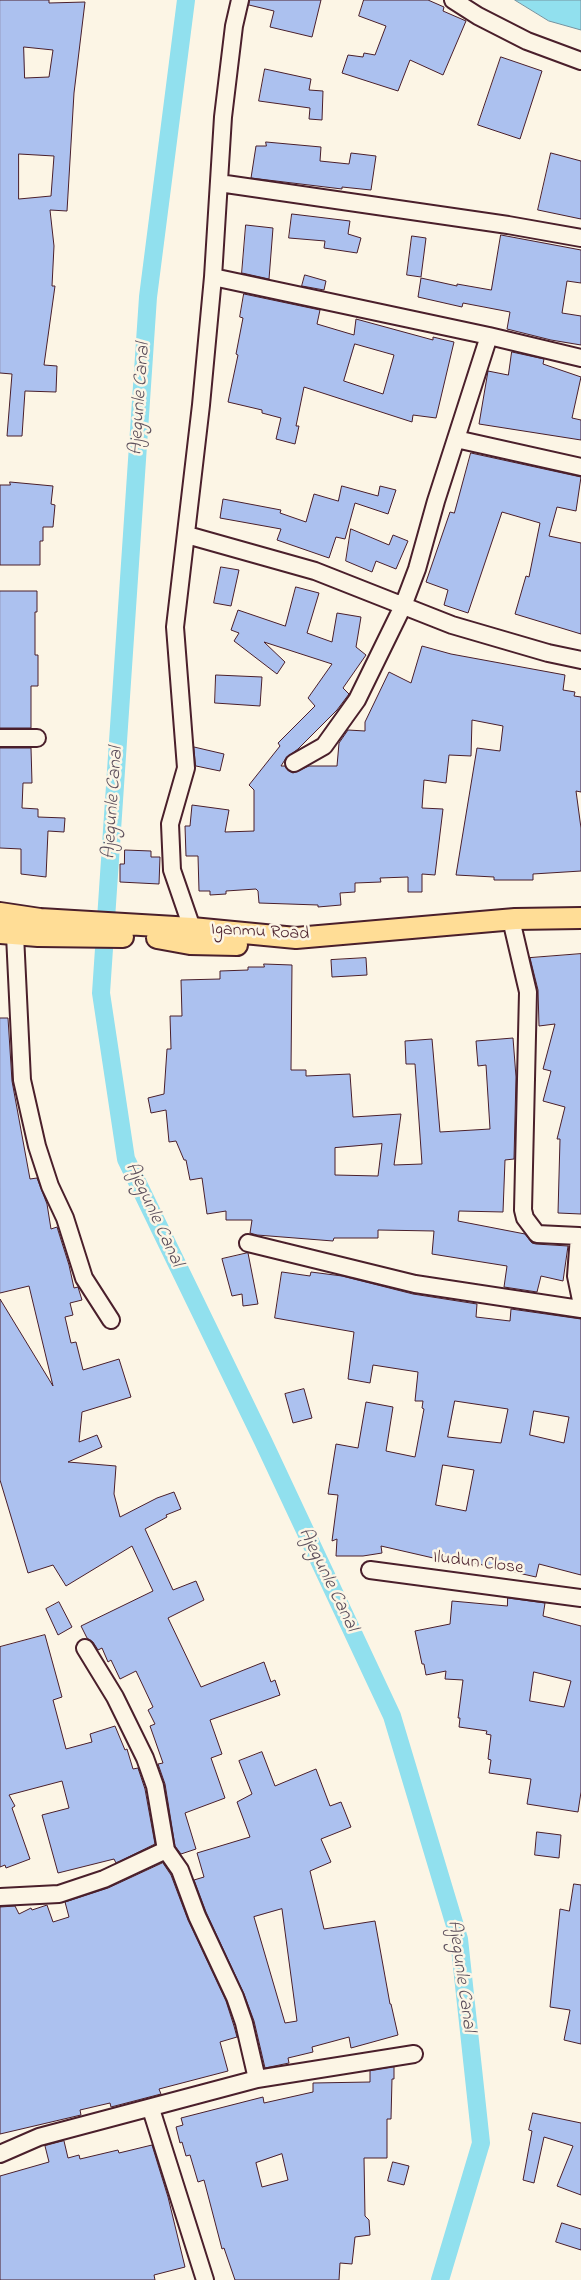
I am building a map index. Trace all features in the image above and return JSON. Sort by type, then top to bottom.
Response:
[{"type":"main road","name":"Iganmu Road","points":[[0,913],[39,928]]},
{"type":"main road","name":"Iganmu Road","points":[[158,933],[190,944],[292,947],[581,918]]},
{"type":"main road","name":"Iganmu Road","points":[[7,934],[39,928],[158,933],[192,928],[296,938],[514,924],[581,928]]},
{"type":"street","points":[[192,928],[172,870],[170,824],[186,768],[175,627],[187,535],[213,277],[223,117],[234,26],[240,0]]},
{"type":"street","points":[[453,0],[478,16],[527,41],[581,61]]},
{"type":"street","points":[[219,183],[508,225],[581,238]]},
{"type":"street","points":[[213,277],[489,336],[581,358]]},
{"type":"street","points":[[294,763],[324,746],[357,700],[403,606],[417,570],[489,336]]},
{"type":"street","points":[[456,439],[581,467]]},
{"type":"street","points":[[187,535],[314,571],[452,625],[548,653],[581,660]]},
{"type":"street","points":[[0,738],[37,738]]},
{"type":"street","points":[[514,924],[528,992],[523,1210],[525,1218],[537,1234],[579,1236],[576,1276],[581,1300]]},
{"type":"street","points":[[7,934],[22,1080],[37,1146],[50,1186],[65,1218],[84,1278],[111,1320]]},
{"type":"street","points":[[248,1243],[415,1284],[581,1309]]},
{"type":"street","name":"Iludun Close","points":[[370,1570],[581,1598]]},
{"type":"street","points":[[84,1648],[115,1697],[146,1758],[155,1786],[166,1850],[180,1870],[197,1916],[235,1997],[244,2023],[257,2079]]},
{"type":"street","points":[[0,1897],[59,1894],[104,1879],[166,1850]]},
{"type":"street","points":[[0,2154],[39,2137],[257,2079],[414,2054]]},
{"type":"street","points":[[151,2108],[204,2280]]},
{"type":"water","points":[[515,0],[581,0],[581,30],[549,21]]},
{"type":"building","points":[[0,0],[49,0],[49,3],[85,2],[74,93],[67,211],[50,210],[54,246],[52,286],[55,286],[44,365],[57,366],[56,392],[25,391],[22,436],[7,436],[12,374],[0,373]],"holes":[[[24,47],[53,50],[49,77],[25,78]],[[19,154],[54,156],[51,196],[19,199]]]},
{"type":"building","points":[[250,0],[321,0],[312,37],[270,27],[274,11],[249,5]]},
{"type":"building","points":[[364,0],[428,0],[444,7],[443,11],[466,21],[443,75],[410,60],[398,91],[342,73],[348,55],[363,57],[364,53],[375,55],[386,26],[359,16]]},
{"type":"building","points":[[501,57],[542,71],[520,139],[478,125]]},
{"type":"building","points":[[265,69],[311,79],[309,90],[323,91],[322,120],[309,119],[310,108],[259,101]]},
{"type":"building","points":[[266,142],[321,147],[320,161],[349,164],[351,153],[376,156],[371,190],[342,187],[342,189],[251,178],[256,146],[266,146]]},
{"type":"building","points":[[551,153],[581,161],[581,219],[538,210]]},
{"type":"building","points":[[292,214],[350,221],[348,234],[361,238],[357,253],[324,248],[325,241],[289,238]]},
{"type":"building","points":[[246,225],[273,228],[269,279],[242,273]]},
{"type":"building","points":[[501,235],[581,250],[581,283],[567,281],[562,313],[581,316],[581,345],[507,329],[510,312],[463,303],[462,307],[418,297],[421,278],[457,286],[457,284],[491,290]]},
{"type":"building","points":[[412,236],[426,238],[421,277],[407,275]]},
{"type":"building","points":[[305,275],[326,281],[324,290],[302,286]]},
{"type":"building","points":[[244,294],[320,310],[317,324],[354,335],[356,319],[433,340],[433,337],[454,342],[436,418],[413,415],[412,422],[304,387],[296,426],[299,426],[295,444],[276,439],[281,418],[262,413],[262,410],[228,402],[238,355],[236,354],[243,318],[240,317]],"holes":[[[355,344],[394,355],[383,394],[344,381]]]},
{"type":"building","points":[[512,352],[544,359],[543,364],[581,377],[572,418],[581,420],[581,440],[479,424],[488,371],[508,375]]},
{"type":"building","points":[[471,453],[581,477],[576,511],[557,507],[549,536],[581,543],[581,634],[515,614],[526,576],[529,577],[540,523],[502,512],[468,613],[444,605],[448,590],[426,582],[450,512],[454,513]]},
{"type":"building","points":[[10,482],[53,486],[51,504],[55,505],[53,527],[43,527],[43,541],[40,541],[40,565],[0,565],[0,485],[10,485]]},
{"type":"building","points":[[342,486],[378,496],[380,486],[396,490],[388,514],[355,503],[345,539],[336,537],[329,558],[277,540],[281,529],[220,518],[223,499],[281,510],[280,513],[306,522],[314,494],[338,501]]},
{"type":"building","points":[[351,529],[389,545],[393,535],[408,541],[396,569],[376,561],[372,572],[346,561]]},
{"type":"building","points":[[221,567],[239,570],[231,606],[214,603]]},
{"type":"building","points":[[296,587],[319,593],[307,633],[332,642],[337,613],[361,617],[356,647],[366,655],[343,688],[349,694],[337,710],[298,749],[286,758],[281,766],[285,766],[293,773],[309,766],[337,766],[339,743],[348,730],[365,731],[365,722],[389,672],[411,683],[422,646],[451,654],[565,675],[563,690],[575,692],[574,696],[581,697],[581,792],[576,791],[581,828],[581,871],[533,874],[533,880],[494,880],[494,877],[456,875],[477,748],[500,751],[503,726],[472,720],[471,756],[449,755],[446,783],[424,780],[422,808],[443,809],[435,875],[422,874],[422,892],[408,892],[408,877],[380,878],[381,882],[355,883],[355,892],[340,893],[341,905],[318,907],[318,905],[259,903],[258,891],[256,889],[226,891],[226,894],[210,895],[210,891],[199,891],[198,856],[186,856],[185,826],[190,826],[192,805],[229,810],[225,832],[254,831],[254,790],[249,785],[280,746],[278,743],[315,706],[308,698],[332,664],[264,642],[285,662],[277,674],[234,641],[239,633],[231,630],[238,610],[285,626]]},
{"type":"building","points":[[0,591],[37,591],[35,655],[38,655],[38,686],[31,686],[31,728],[0,728]]},
{"type":"building","points":[[216,675],[262,677],[260,706],[215,703]]},
{"type":"building","points":[[194,747],[224,754],[220,771],[196,766]]},
{"type":"building","points":[[0,748],[31,748],[32,783],[23,783],[22,808],[38,809],[38,817],[65,818],[64,832],[48,831],[46,877],[21,874],[21,849],[0,848]]},
{"type":"building","points":[[125,850],[151,851],[151,857],[160,857],[159,884],[120,882],[120,864],[124,864]]},
{"type":"building","points":[[581,954],[581,1214],[558,1213],[560,1139],[557,1139],[565,1107],[543,1101],[551,1071],[543,1069],[555,1024],[539,1026],[538,990],[530,958]]},
{"type":"building","points":[[366,958],[367,975],[332,977],[331,960]]},
{"type":"building","points":[[264,964],[292,965],[291,1070],[306,1070],[306,1076],[350,1074],[353,1117],[401,1114],[394,1165],[422,1164],[415,1064],[406,1064],[405,1041],[432,1039],[440,1132],[490,1129],[486,1065],[478,1066],[476,1041],[513,1038],[516,1077],[514,1159],[505,1160],[503,1212],[459,1211],[458,1221],[525,1234],[532,1243],[536,1244],[568,1246],[563,1281],[541,1276],[537,1292],[504,1287],[507,1266],[432,1254],[434,1231],[378,1230],[378,1238],[334,1238],[333,1241],[257,1235],[250,1233],[252,1220],[226,1220],[226,1211],[207,1214],[202,1178],[190,1180],[186,1160],[184,1160],[176,1141],[169,1142],[166,1110],[151,1113],[148,1098],[164,1094],[167,1049],[171,1049],[170,1016],[182,1016],[181,980],[220,979],[220,971],[248,970],[248,967],[264,967]],"holes":[[[382,1144],[378,1176],[335,1175],[335,1148]]]},
{"type":"building","points":[[0,1018],[8,1018],[12,1081],[30,1179],[37,1178],[47,1204],[51,1229],[57,1227],[74,1288],[78,1287],[82,1300],[70,1303],[73,1315],[65,1317],[71,1343],[76,1342],[83,1370],[119,1359],[131,1397],[82,1412],[79,1442],[97,1435],[102,1447],[68,1462],[116,1466],[114,1494],[120,1517],[157,1498],[174,1492],[181,1509],[166,1515],[167,1517],[145,1529],[173,1590],[196,1581],[204,1600],[168,1618],[201,1687],[264,1662],[271,1682],[275,1680],[280,1695],[210,1720],[222,1754],[211,1758],[225,1798],[185,1813],[196,1849],[181,1854],[175,1846],[165,1784],[158,1764],[163,1763],[150,1726],[155,1724],[148,1710],[153,1707],[136,1671],[120,1679],[111,1660],[108,1662],[102,1648],[98,1650],[93,1642],[87,1638],[81,1626],[153,1591],[132,1546],[66,1586],[53,1565],[28,1573],[0,1480],[0,1299],[53,1386],[29,1286],[0,1293]]},
{"type":"building","points":[[248,1253],[258,1304],[243,1306],[242,1294],[232,1296],[222,1259]]},
{"type":"building","points":[[282,1272],[310,1276],[311,1272],[342,1276],[413,1294],[477,1304],[476,1317],[510,1321],[511,1309],[581,1319],[581,1575],[539,1564],[536,1577],[443,1556],[442,1560],[381,1546],[382,1553],[363,1556],[336,1556],[337,1539],[332,1541],[338,1495],[328,1494],[336,1444],[358,1448],[366,1402],[393,1407],[386,1451],[415,1457],[424,1409],[422,1408],[423,1401],[415,1401],[418,1372],[373,1365],[370,1383],[348,1379],[354,1332],[275,1318]],"holes":[[[455,1401],[508,1409],[501,1443],[448,1437]],[[534,1411],[569,1417],[564,1443],[530,1435]],[[443,1465],[474,1470],[466,1511],[436,1505]]]},
{"type":"building","points":[[304,1389],[312,1418],[293,1423],[285,1394]]},
{"type":"building","points":[[508,1598],[545,1603],[543,1616],[581,1626],[581,1792],[578,1812],[527,1804],[531,1779],[489,1773],[491,1760],[488,1759],[491,1735],[486,1734],[487,1731],[459,1727],[460,1718],[458,1718],[463,1680],[445,1679],[446,1671],[426,1675],[424,1664],[422,1664],[415,1631],[450,1624],[452,1601],[507,1606]],"holes":[[[534,1672],[571,1681],[564,1707],[530,1701]]]},
{"type":"building","points":[[59,1602],[72,1627],[58,1635],[46,1609]]},
{"type":"building","points":[[45,1635],[62,1697],[53,1700],[66,1749],[92,1742],[90,1734],[115,1726],[125,1750],[127,1749],[133,1769],[138,1768],[145,1789],[155,1844],[116,1863],[114,1859],[58,1873],[42,1815],[69,1808],[62,1781],[9,1795],[15,1806],[12,1808],[30,1859],[6,1868],[5,1865],[0,1867],[0,1647]]},
{"type":"building","points":[[262,1752],[275,1786],[316,1769],[330,1806],[341,1802],[351,1827],[321,1839],[331,1862],[310,1871],[324,1929],[375,1921],[390,2004],[398,2035],[351,2048],[349,2037],[312,2047],[313,2052],[288,2058],[289,2063],[265,2068],[254,2021],[244,1994],[206,1912],[194,1880],[204,1877],[197,1853],[250,1837],[237,1802],[252,1794],[239,1761]],"holes":[[[282,1909],[297,2021],[285,2023],[254,1917]]]},
{"type":"building","points":[[537,1832],[561,1835],[559,1858],[535,1855]]},
{"type":"building","points":[[163,1863],[171,1875],[188,1920],[226,2001],[234,2026],[237,2037],[220,2042],[228,2071],[159,2089],[161,2094],[111,2107],[110,2103],[80,2110],[81,2115],[0,2134],[0,1907],[15,1906],[19,1914],[31,1908],[32,1910],[47,1905],[53,1922],[69,1917],[65,1902],[108,1888]]},
{"type":"building","points":[[574,1884],[581,1885],[581,2044],[564,2040],[570,2010],[550,2007],[560,1909],[569,1911]]},
{"type":"building","points":[[394,2067],[391,2119],[387,2119],[387,2158],[364,2158],[365,2216],[369,2220],[370,2235],[355,2237],[352,2264],[340,2263],[339,2280],[235,2280],[224,2248],[222,2249],[204,2180],[198,2182],[190,2155],[186,2156],[182,2142],[180,2143],[176,2127],[183,2125],[181,2118],[263,2097],[264,2103],[313,2092],[313,2083],[370,2082],[370,2071]],"holes":[[[282,2154],[288,2180],[262,2187],[256,2163]]]},
{"type":"building","points":[[533,2113],[581,2123],[581,2195],[557,2186],[573,2146],[544,2137],[534,2183],[523,2180],[532,2131],[529,2130]]},
{"type":"building","points":[[64,2141],[68,2158],[79,2155],[80,2159],[118,2150],[119,2153],[152,2145],[168,2197],[185,2267],[154,2275],[155,2280],[0,2280],[0,2176],[49,2162],[45,2146]]},
{"type":"building","points":[[393,2162],[409,2166],[404,2185],[388,2181]]},
{"type":"building","points":[[562,2223],[581,2229],[581,2250],[556,2242]]},
{"type":"waterway","name":"Ajegunle Canal","points":[[186,0],[148,297],[101,993],[126,1159],[263,1441],[392,1716],[459,1939],[481,2143],[440,2280]]}]
